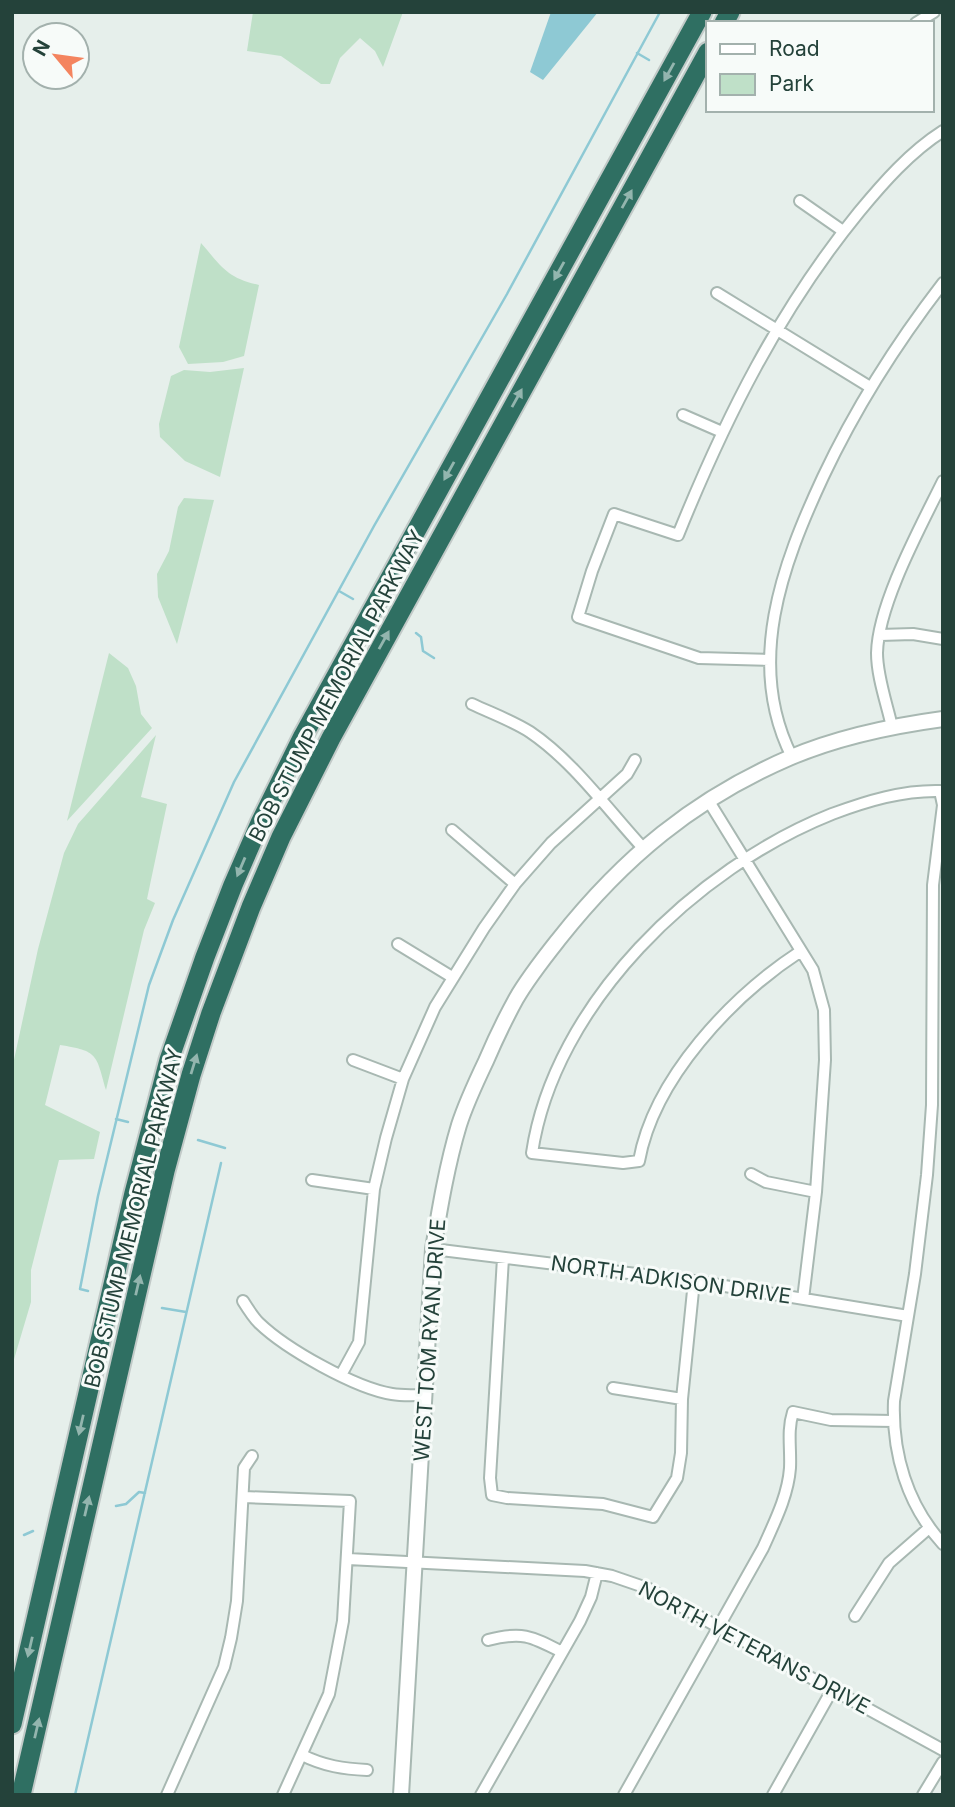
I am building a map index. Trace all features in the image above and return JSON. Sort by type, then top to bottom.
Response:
[{"type":"highway","name":"BOB STUMP MEMORIAL PARKWAY","points":[[12,1724],[142,1159],[169,1060],[218,923],[260,823],[303,736],[702,12]]},
{"type":"highway","name":"BOB STUMP MEMORIAL PARKWAY","points":[[21,1795],[165,1171],[200,1045],[241,932],[281,837],[331,738],[706,56]]},
{"type":"street","points":[[769,660],[699,658],[578,617],[592,571],[614,514],[678,536],[722,432],[776,330],[843,231],[901,164],[943,131]]},
{"type":"street","points":[[800,201],[843,231]]},
{"type":"street","points":[[792,757],[781,735],[771,691],[770,638],[780,585],[797,534],[839,443],[870,387],[943,283]]},
{"type":"street","points":[[717,293],[870,387]]},
{"type":"street","points":[[683,415],[722,432]]},
{"type":"street","points":[[892,727],[877,653],[880,635],[897,578],[943,481]]},
{"type":"street","points":[[880,635],[913,634],[943,639]]},
{"type":"street","points":[[472,704],[537,737],[573,768],[643,848]]},
{"type":"street","name":"WEST TOM RYAN DRIVE","points":[[401,1795],[433,1249],[447,1168],[460,1121],[517,997],[573,922],[612,877],[643,848],[708,800],[792,757],[851,737],[943,719]]},
{"type":"street","points":[[341,1375],[359,1342],[374,1189],[403,1079],[435,1007],[452,977],[515,884],[551,843],[628,774],[635,760]]},
{"type":"street","points":[[802,951],[778,966],[727,1014],[679,1070],[659,1100],[643,1138],[639,1161],[623,1163],[532,1153],[544,1098],[558,1068],[586,1018],[612,980],[648,937],[725,872],[804,825],[870,801],[918,790],[940,791],[943,805],[933,884],[932,1105],[927,1174],[894,1401],[894,1421],[896,1450],[914,1502],[929,1528],[943,1544]]},
{"type":"street","points":[[708,800],[813,970],[824,1010],[825,1060],[816,1192],[803,1299]]},
{"type":"street","points":[[452,830],[515,884]]},
{"type":"street","points":[[398,944],[452,977]]},
{"type":"street","points":[[353,1060],[403,1079]]},
{"type":"street","points":[[751,1174],[766,1182],[816,1192]]},
{"type":"street","points":[[312,1180],[374,1189]]},
{"type":"street","name":"NORTH ADKISON DRIVE","points":[[433,1249],[694,1281],[908,1316]]},
{"type":"street","points":[[503,1258],[489,1478],[492,1495],[603,1504],[653,1517],[677,1478],[694,1281]]},
{"type":"street","points":[[243,1301],[257,1322],[280,1341],[341,1375],[367,1387],[393,1394],[425,1395]]},
{"type":"street","points":[[613,1388],[682,1399]]},
{"type":"street","points":[[624,1795],[763,1548],[780,1511],[790,1470],[788,1426],[793,1412],[831,1420],[894,1421]]},
{"type":"street","points":[[167,1795],[224,1667],[237,1601],[244,1468],[252,1456]]},
{"type":"street","points":[[244,1497],[350,1501],[343,1621],[330,1694],[283,1795]]},
{"type":"street","points":[[855,1616],[889,1563],[929,1528]]},
{"type":"street","name":"NORTH VETERANS DRIVE","points":[[348,1559],[416,1561],[612,1576],[647,1588],[943,1750]]},
{"type":"street","points":[[481,1795],[591,1597],[597,1573]]},
{"type":"street","points":[[488,1640],[517,1634],[543,1642],[562,1652]]},
{"type":"street","points":[[773,1795],[832,1690]]},
{"type":"street","points":[[302,1755],[318,1763],[341,1769],[368,1770]]},
{"type":"street","points":[[923,1795],[943,1762]]},
{"type":"green space","points":[[253,12],[403,12],[383,67],[375,51],[360,38],[340,58],[330,84],[321,84],[281,56],[247,51]]},
{"type":"green space","points":[[201,243],[232,275],[259,285],[244,356],[223,362],[188,364],[179,347]]},
{"type":"green space","points":[[244,368],[220,477],[185,461],[160,437],[159,424],[171,376],[184,370],[210,372]]},
{"type":"green space","points":[[184,498],[214,500],[177,644],[158,597],[157,574],[169,551],[178,507]]},
{"type":"green space","points":[[109,653],[128,668],[136,686],[141,714],[152,728],[67,821]]},
{"type":"green space","points":[[156,735],[141,797],[167,804],[147,899],[155,903],[144,930],[106,1090],[97,1062],[89,1052],[60,1045],[45,1105],[100,1132],[94,1159],[59,1160],[31,1270],[31,1302],[12,1366],[12,1069],[38,949],[64,853],[78,824]]},
{"type":"water","points":[[551,12],[598,12],[543,80],[530,72]]},
{"type":"waterway","points":[[88,1291],[80,1289],[98,1196],[149,985],[173,920],[234,782],[374,526],[507,294],[660,12]]},
{"type":"waterway","points":[[637,53],[649,60]]},
{"type":"waterway","points":[[339,591],[353,599]]},
{"type":"waterway","points":[[416,633],[421,637],[423,651],[434,658]]},
{"type":"waterway","points":[[116,1119],[128,1122]]},
{"type":"waterway","points":[[198,1140],[225,1148]]},
{"type":"waterway","points":[[75,1795],[221,1163]]},
{"type":"waterway","points":[[162,1308],[186,1312]]},
{"type":"waterway","points":[[116,1506],[126,1504],[139,1492],[145,1493]]},
{"type":"waterway","points":[[24,1535],[33,1531]]}]
